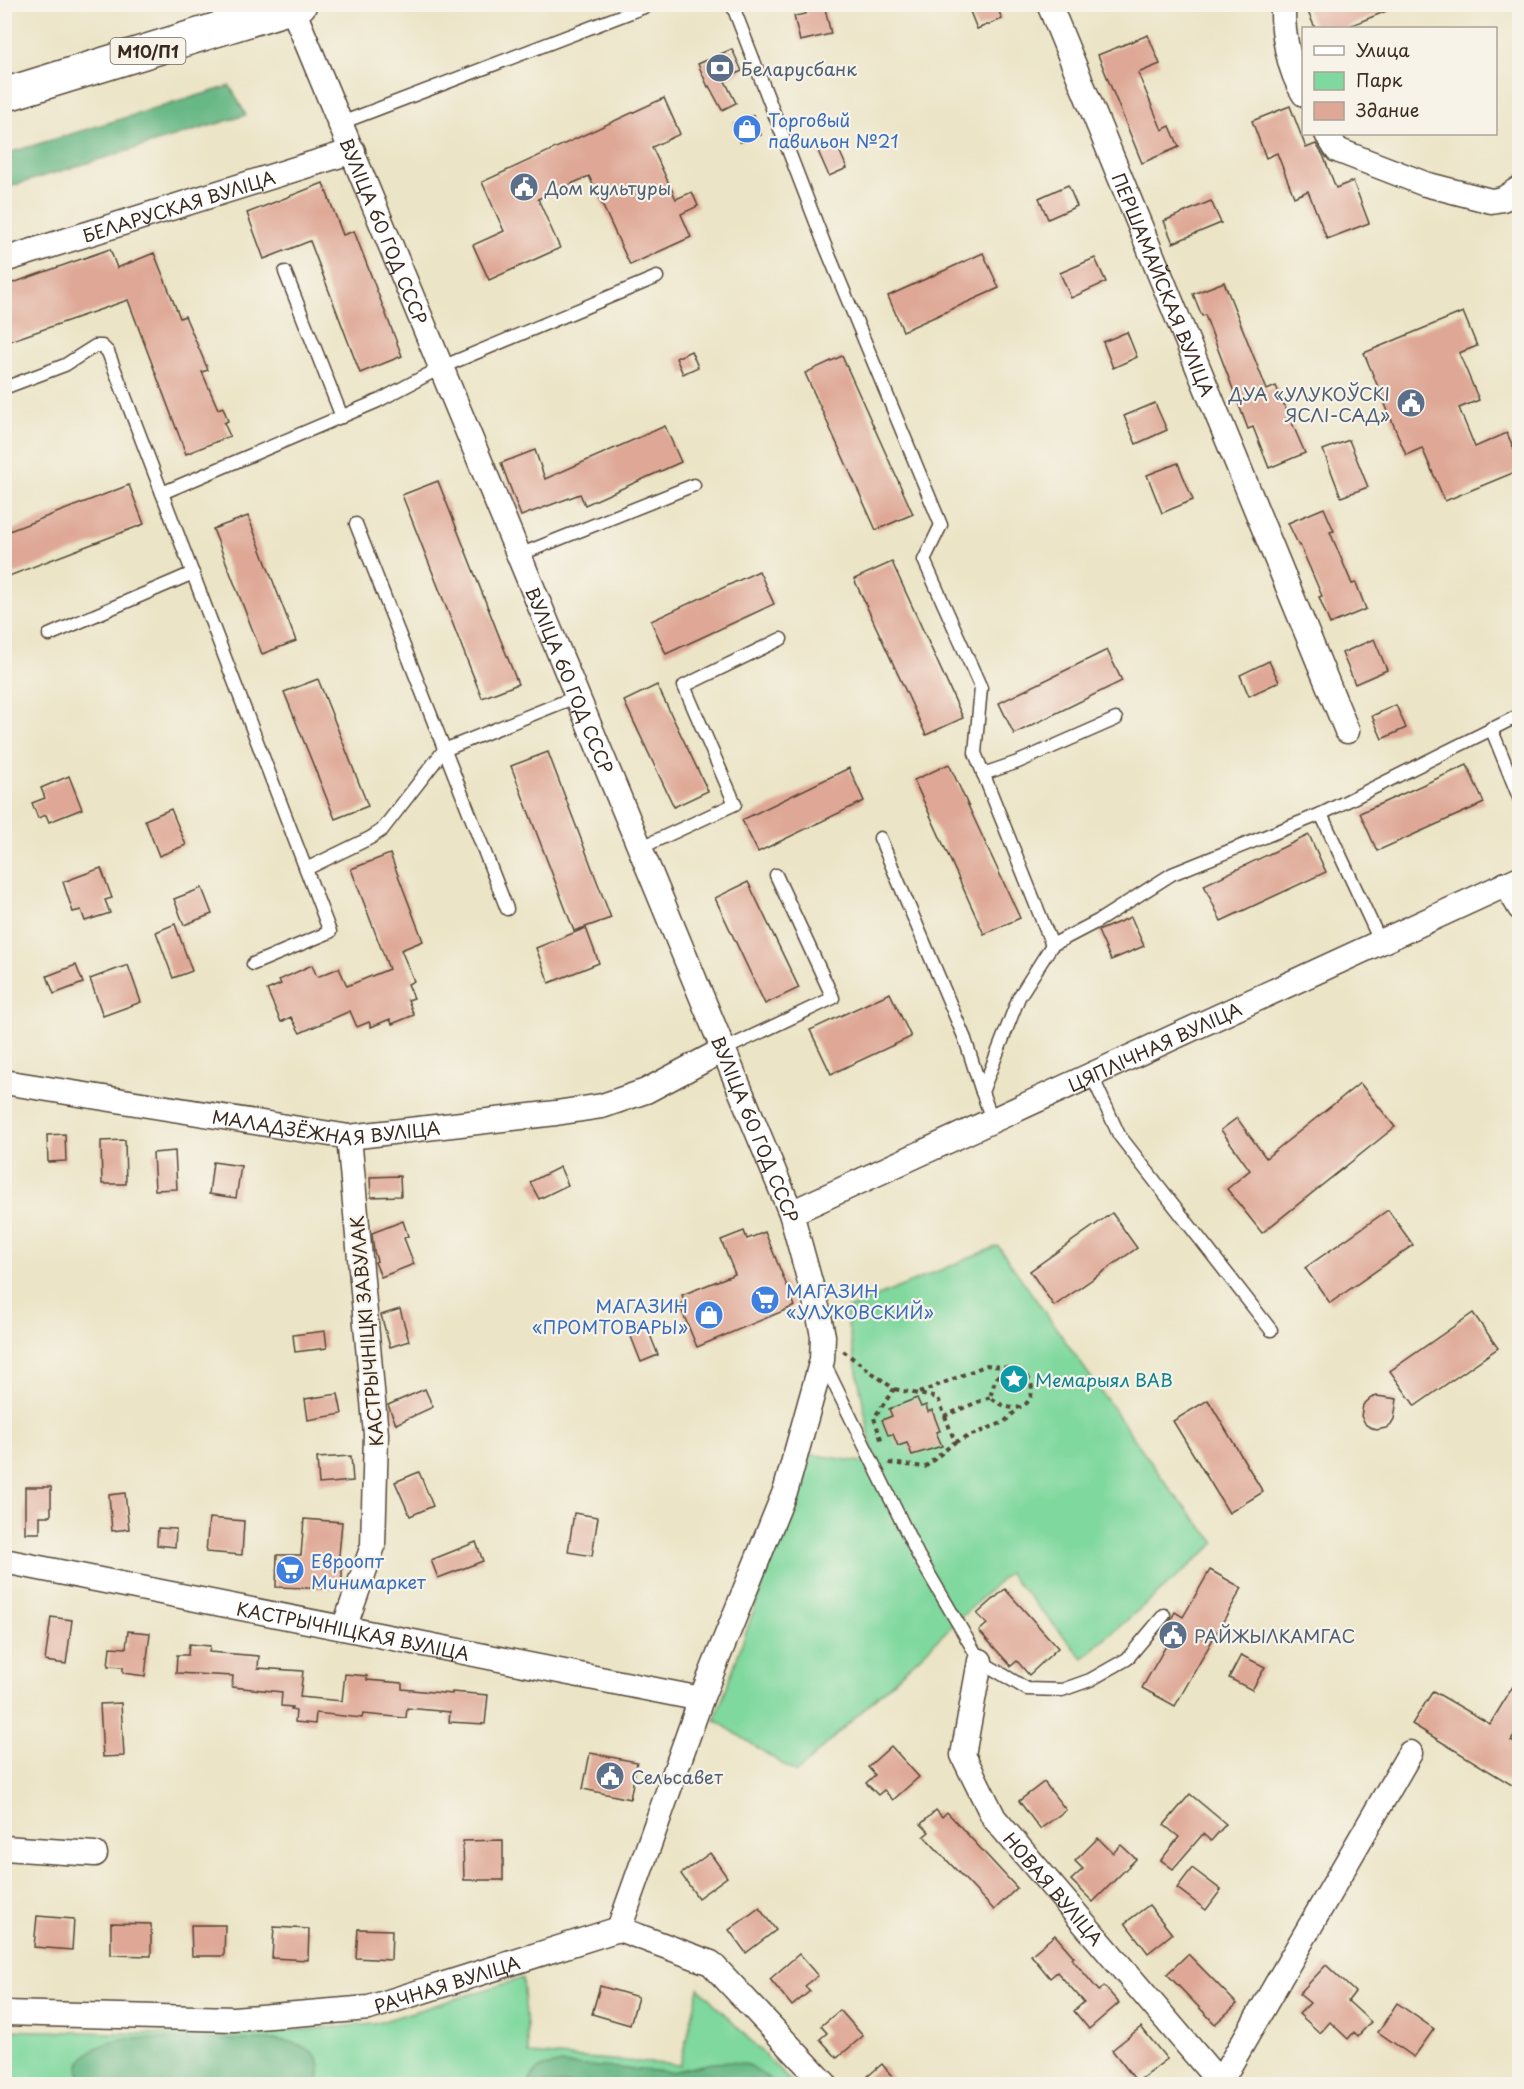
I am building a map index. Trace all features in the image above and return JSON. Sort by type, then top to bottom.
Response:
[{"type":"main road","name":"М10/П1","points":[[4,95],[296,6]]},
{"type":"street","name":"ПЕРШАМАЙСКАЯ ВУЛІЦА","points":[[1049,4],[1347,731]]},
{"type":"street","points":[[1283,4],[1282,27],[1298,86],[1302,91]]},
{"type":"street","name":"ВУЛІЦА 60 ГОД СССР","points":[[296,6],[341,123],[791,1214],[823,1348]]},
{"type":"street","points":[[1328,135],[1337,150],[1425,184],[1491,201],[1503,199],[1520,188]]},
{"type":"street","name":"БЕЛАРУСКАЯ ВУЛІЦА","points":[[4,260],[353,151]]},
{"type":"street","points":[[1513,881],[1520,908]]},
{"type":"street","name":"ЦЯПЛІЧНАЯ ВУЛІЦА","points":[[791,1214],[1513,881]]},
{"type":"street","name":"МАЛАДЗЁЖНАЯ ВУЛІЦА","points":[[4,1082],[349,1137],[602,1106],[646,1091],[723,1050]]},
{"type":"street","name":"КАСТРЫЧНІЦКІ ЗАВУЛАК","points":[[344,1628],[373,1546],[376,1434],[349,1137]]},
{"type":"street","points":[[823,1348],[786,1489],[701,1699],[619,1929],[711,1963],[825,2085]]},
{"type":"street","name":"КАСТРЫЧНІЦКАЯ ВУЛІЦА","points":[[4,1561],[701,1699]]},
{"type":"street","name":"НОВАЯ ВУЛІЦА","points":[[980,1661],[963,1755],[994,1818],[1220,2084]]},
{"type":"street","points":[[1220,2084],[1410,1753]]},
{"type":"street","points":[[4,1848],[95,1854]]},
{"type":"street","name":"РАЧНАЯ ВУЛІЦА","points":[[4,2013],[234,2019],[369,2008],[619,1929]]},
{"type":"lane","points":[[341,123],[652,4]]},
{"type":"lane","points":[[732,4],[824,243],[941,525],[924,560],[981,688],[975,753],[1052,945]]},
{"type":"lane","points":[[285,272],[342,417]]},
{"type":"lane","points":[[162,493],[378,401],[442,367],[657,277]]},
{"type":"lane","points":[[4,388],[65,365],[95,346],[102,346],[108,352],[330,932],[253,964]]},
{"type":"lane","points":[[519,555],[694,485]]},
{"type":"lane","points":[[356,524],[507,909]]},
{"type":"lane","points":[[49,635],[193,573]]},
{"type":"lane","points":[[640,848],[735,804],[684,686],[781,639]]},
{"type":"lane","points":[[306,869],[382,830],[444,750],[578,696]]},
{"type":"lane","points":[[982,1092],[1018,997],[1052,945],[1098,921],[1172,874],[1321,814],[1520,715]]},
{"type":"lane","points":[[983,774],[1018,762],[1116,719]]},
{"type":"lane","points":[[1491,728],[1520,800]]},
{"type":"lane","points":[[1321,814],[1381,943]]},
{"type":"lane","points":[[880,838],[965,1039],[993,1122]]},
{"type":"lane","points":[[723,1050],[833,998],[776,875]]},
{"type":"lane","points":[[1092,1076],[1119,1135],[1271,1330]]},
{"type":"lane","points":[[823,1348],[918,1556],[980,1661],[1027,1689],[1062,1690],[1090,1680],[1127,1659],[1164,1615]]},
{"type":"path","points":[[823,1348],[894,1389],[938,1398],[955,1442]]},
{"type":"path","points":[[886,1455],[889,1464],[925,1467],[955,1442],[1004,1422],[1029,1401],[1032,1389],[1024,1372],[987,1365],[918,1394]]},
{"type":"path","points":[[990,1397],[994,1379],[1011,1369]]},
{"type":"path","points":[[883,1446],[874,1418],[894,1389]]},
{"type":"path","points":[[990,1397],[1005,1408],[1018,1408]]},
{"type":"path","points":[[944,1416],[990,1397]]},
{"type":"green space","points":[[230,86],[246,115],[5,188],[5,154]]},
{"type":"green space","points":[[998,1246],[1172,1492],[1216,1543],[1083,1658],[1008,1573],[796,1773],[715,1720],[809,1454],[875,1464],[845,1310]]},
{"type":"green space","points":[[523,1978],[529,2054],[680,2065],[699,1988],[793,2084],[5,2084],[5,2030],[228,2036],[374,2024]]},
{"type":"green space","points":[[127,2039],[278,2040],[305,2047],[312,2052],[320,2065],[320,2074],[316,2084],[85,2084],[80,2074],[80,2065],[84,2058],[90,2052],[108,2043]]},
{"type":"green space","points":[[733,2062],[749,2065],[777,2084],[529,2084],[534,2074],[540,2069],[559,2064],[671,2072],[712,2063]]},
{"type":"building","points":[[804,4],[824,4],[831,34],[800,41],[794,16],[806,14]]},
{"type":"building","points":[[967,4],[996,4],[1002,19],[977,29]]},
{"type":"building","points":[[1305,5],[1401,5],[1347,27],[1315,27]]},
{"type":"building","points":[[1148,35],[1160,64],[1138,73],[1162,130],[1170,126],[1179,147],[1142,163],[1098,55]]},
{"type":"building","name":"Беларусбанк","points":[[732,49],[742,71],[724,79],[736,103],[722,110],[698,64]]},
{"type":"building","name":"Дом культуры","points":[[664,98],[680,134],[652,147],[676,199],[692,192],[698,206],[681,214],[691,237],[630,265],[589,176],[538,199],[560,248],[489,280],[473,245],[504,231],[482,182]]},
{"type":"building","points":[[1290,106],[1306,148],[1316,144],[1323,155],[1336,188],[1353,181],[1369,223],[1327,239],[1308,191],[1294,197],[1277,153],[1266,158],[1252,121]]},
{"type":"building","name":"Торговый павильон №21","points":[[754,115],[761,135],[740,142],[733,123]]},
{"type":"building","points":[[836,143],[847,168],[829,176],[818,151]]},
{"type":"building","points":[[323,183],[343,235],[354,231],[402,356],[360,373],[310,241],[264,259],[247,213]]},
{"type":"building","points":[[1068,185],[1077,206],[1048,219],[1039,198]]},
{"type":"building","points":[[1211,201],[1221,223],[1173,243],[1164,221]]},
{"type":"building","points":[[110,249],[117,268],[154,253],[180,318],[185,316],[208,370],[202,372],[218,409],[223,407],[228,421],[224,423],[230,436],[186,454],[128,300],[4,343],[4,286]]},
{"type":"building","points":[[983,253],[999,288],[903,331],[888,296]]},
{"type":"building","points":[[1095,258],[1106,282],[1071,298],[1060,273]]},
{"type":"building","points":[[1224,282],[1267,390],[1276,386],[1305,453],[1269,468],[1253,427],[1248,429],[1205,315],[1202,316],[1193,294]]},
{"type":"building","points":[[1463,312],[1477,346],[1459,353],[1479,400],[1459,408],[1475,447],[1507,433],[1520,463],[1520,470],[1445,501],[1422,448],[1406,455],[1364,353]]},
{"type":"building","points":[[1127,332],[1137,357],[1113,368],[1103,342]]},
{"type":"building","points":[[691,351],[698,367],[683,374],[676,358]]},
{"type":"building","points":[[842,356],[913,514],[876,530],[805,373]]},
{"type":"building","points":[[1155,403],[1167,430],[1136,444],[1124,416]]},
{"type":"building","points":[[665,426],[681,462],[585,505],[580,494],[521,516],[501,463],[535,450],[545,479]]},
{"type":"building","points":[[1349,440],[1368,487],[1341,497],[1323,450]]},
{"type":"building","points":[[1178,463],[1193,500],[1162,513],[1147,475]]},
{"type":"building","points":[[438,481],[518,684],[482,698],[402,495]]},
{"type":"building","points":[[129,485],[144,524],[4,578],[4,533]]},
{"type":"building","points":[[1324,508],[1334,531],[1330,532],[1352,584],[1356,583],[1366,609],[1330,624],[1319,597],[1322,596],[1288,523]]},
{"type":"building","points":[[248,516],[296,641],[262,654],[213,529]]},
{"type":"building","points":[[892,562],[963,718],[926,735],[854,579]]},
{"type":"building","points":[[759,571],[774,604],[666,654],[651,621]]},
{"type":"building","points":[[1374,639],[1387,670],[1355,684],[1342,653]]},
{"type":"building","points":[[1107,650],[1122,681],[1014,734],[999,703]]},
{"type":"building","points":[[1269,661],[1279,682],[1249,696],[1240,675]]},
{"type":"building","points":[[318,679],[368,806],[335,819],[284,692]]},
{"type":"building","points":[[657,685],[708,791],[674,807],[624,701]]},
{"type":"building","points":[[1396,705],[1406,728],[1382,739],[1372,716]]},
{"type":"building","points":[[548,752],[611,918],[574,931],[511,766]]},
{"type":"building","points":[[949,764],[1020,918],[984,934],[914,780]]},
{"type":"building","points":[[1467,765],[1484,803],[1377,851],[1360,813]]},
{"type":"building","points":[[849,768],[864,801],[758,852],[742,820]]},
{"type":"building","points":[[69,776],[82,809],[49,822],[46,815],[38,818],[32,803],[45,798],[41,788]]},
{"type":"building","points":[[171,809],[186,845],[159,856],[145,820]]},
{"type":"building","points":[[1309,835],[1326,872],[1221,921],[1204,885]]},
{"type":"building","points":[[390,854],[423,941],[401,950],[414,981],[408,984],[414,998],[408,1000],[414,1015],[392,1024],[390,1019],[371,1027],[369,1022],[357,1027],[350,1011],[300,1033],[291,1017],[281,1022],[267,990],[281,984],[279,980],[312,965],[317,977],[339,968],[347,986],[389,969],[351,869]]},
{"type":"building","points":[[101,868],[112,898],[105,900],[110,913],[85,921],[81,910],[73,912],[63,882]]},
{"type":"building","points":[[748,882],[799,988],[765,1004],[715,898]]},
{"type":"building","points":[[202,888],[212,914],[184,925],[174,899]]},
{"type":"building","points":[[1131,917],[1144,946],[1111,960],[1098,931]]},
{"type":"building","points":[[175,924],[192,971],[173,978],[156,932]]},
{"type":"building","points":[[586,928],[599,963],[549,983],[536,948]]},
{"type":"building","points":[[76,965],[83,983],[54,994],[47,976]]},
{"type":"building","points":[[128,965],[141,1002],[103,1016],[90,979]]},
{"type":"building","points":[[890,993],[911,1037],[831,1074],[810,1030]]},
{"type":"building","points":[[1360,1083],[1395,1127],[1262,1233],[1227,1189],[1250,1170],[1221,1130],[1237,1118],[1266,1158]]},
{"type":"building","points":[[65,1134],[66,1161],[48,1162],[47,1135]]},
{"type":"building","points":[[125,1140],[126,1184],[102,1184],[101,1141]]},
{"type":"building","points":[[175,1151],[177,1189],[155,1190],[153,1153]]},
{"type":"building","points":[[213,1162],[241,1166],[236,1198],[209,1194]]},
{"type":"building","points":[[560,1167],[568,1185],[539,1199],[530,1182]]},
{"type":"building","points":[[400,1176],[401,1196],[371,1197],[370,1177]]},
{"type":"building","points":[[1388,1210],[1413,1245],[1330,1303],[1305,1268]]},
{"type":"building","points":[[1112,1213],[1137,1248],[1054,1306],[1030,1271]]},
{"type":"building","points":[[403,1221],[408,1236],[404,1238],[414,1264],[381,1277],[375,1262],[377,1261],[372,1233]]},
{"type":"building","points":[[744,1231],[747,1239],[765,1232],[795,1306],[697,1347],[679,1304],[685,1302],[682,1295],[735,1274],[721,1240]]},
{"type":"building","points":[[400,1309],[409,1341],[390,1347],[381,1315]]},
{"type":"building","points":[[1473,1313],[1498,1348],[1415,1406],[1390,1371]]},
{"type":"building","points":[[645,1322],[658,1355],[641,1362],[628,1329]]},
{"type":"building","points":[[325,1331],[327,1348],[295,1352],[293,1335]]},
{"type":"building","points":[[425,1389],[433,1407],[396,1424],[388,1405]]},
{"type":"building","points":[[338,1394],[342,1414],[308,1420],[305,1399]]},
{"type":"building","points":[[1377,1396],[1397,1399],[1391,1424],[1386,1428],[1376,1430],[1366,1425],[1361,1416],[1363,1405]]},
{"type":"building","points":[[917,1398],[921,1407],[926,1405],[928,1412],[932,1410],[940,1431],[936,1432],[942,1446],[912,1455],[907,1443],[898,1446],[893,1434],[888,1435],[882,1420],[892,1416],[889,1409]]},
{"type":"building","points":[[1208,1400],[1263,1492],[1229,1513],[1173,1421]]},
{"type":"building","points":[[351,1456],[353,1481],[319,1484],[317,1458]]},
{"type":"building","points":[[419,1472],[433,1506],[410,1516],[395,1482]]},
{"type":"building","points":[[25,1487],[51,1487],[51,1516],[40,1516],[40,1533],[25,1533]]},
{"type":"building","points":[[125,1493],[129,1529],[112,1531],[109,1495]]},
{"type":"building","points":[[574,1513],[598,1517],[592,1556],[568,1552]]},
{"type":"building","points":[[209,1518],[244,1521],[242,1555],[206,1552]]},
{"type":"building","points":[[304,1519],[342,1522],[338,1567],[342,1567],[342,1589],[276,1587],[277,1555],[301,1555]]},
{"type":"building","points":[[158,1528],[176,1529],[175,1547],[157,1545]]},
{"type":"building","points":[[476,1542],[483,1561],[438,1578],[431,1560]]},
{"type":"building","points":[[1210,1570],[1242,1588],[1175,1706],[1142,1688],[1171,1637],[1163,1632],[1175,1612],[1183,1617]]},
{"type":"building","points":[[1005,1589],[1058,1648],[1029,1675],[1017,1661],[1011,1666],[979,1631],[987,1624],[977,1614]]},
{"type":"building","points":[[51,1617],[72,1620],[66,1664],[45,1661]]},
{"type":"building","points":[[128,1631],[150,1633],[145,1676],[123,1673],[123,1667],[108,1666],[110,1647],[126,1648]]},
{"type":"building","points":[[189,1644],[210,1646],[209,1652],[259,1656],[258,1668],[303,1671],[300,1697],[342,1701],[345,1674],[367,1676],[367,1680],[402,1683],[402,1689],[488,1695],[485,1724],[449,1722],[450,1712],[407,1708],[406,1718],[363,1714],[362,1718],[316,1713],[315,1724],[295,1722],[296,1711],[291,1710],[292,1707],[281,1706],[282,1692],[232,1687],[233,1676],[176,1673],[177,1655],[188,1655]]},
{"type":"building","points":[[1241,1655],[1265,1667],[1252,1690],[1229,1678]]},
{"type":"building","points":[[1520,1675],[1520,1727],[1511,1741],[1520,1746],[1520,1790],[1412,1724],[1433,1691],[1490,1724]]},
{"type":"building","points":[[121,1703],[124,1756],[103,1757],[100,1704]]},
{"type":"building","points":[[891,1746],[919,1777],[893,1800],[884,1790],[878,1795],[866,1783],[875,1775],[868,1767]]},
{"type":"building","name":"Сельсавет","points":[[590,1753],[637,1762],[630,1799],[583,1789]]},
{"type":"building","points":[[1044,1782],[1066,1810],[1040,1829],[1019,1801]]},
{"type":"building","points":[[1190,1794],[1226,1824],[1211,1841],[1203,1834],[1173,1869],[1161,1860],[1179,1837],[1164,1825]]},
{"type":"building","points":[[936,1810],[942,1817],[947,1812],[1017,1888],[994,1910],[924,1836],[929,1832],[921,1824]]},
{"type":"building","points":[[1098,1838],[1113,1853],[1121,1845],[1136,1859],[1093,1902],[1071,1880],[1083,1869],[1075,1861]]},
{"type":"building","points":[[503,1840],[503,1880],[464,1880],[463,1841]]},
{"type":"building","points":[[710,1853],[727,1877],[698,1898],[681,1874]]},
{"type":"building","points":[[1192,1868],[1221,1890],[1206,1910],[1177,1888]]},
{"type":"building","points":[[1149,1905],[1172,1934],[1148,1953],[1125,1923]]},
{"type":"building","points":[[759,1908],[776,1930],[746,1953],[729,1930]]},
{"type":"building","points":[[37,1916],[74,1919],[72,1950],[34,1947]]},
{"type":"building","points":[[111,1923],[151,1924],[151,1956],[111,1955]]},
{"type":"building","points":[[191,1925],[225,1925],[224,1956],[192,1956]]},
{"type":"building","points":[[274,1927],[309,1929],[308,1960],[272,1958]]},
{"type":"building","points":[[358,1929],[392,1930],[391,1960],[356,1958]]},
{"type":"building","points":[[1055,1935],[1099,1991],[1104,1986],[1119,2003],[1089,2029],[1074,2011],[1084,2002],[1057,1972],[1050,1978],[1031,1955]]},
{"type":"building","points":[[799,1954],[818,1976],[805,1986],[810,1991],[792,2006],[770,1979]]},
{"type":"building","points":[[1188,1954],[1237,2004],[1215,2024],[1167,1974]]},
{"type":"building","points":[[1326,1965],[1355,1992],[1348,2001],[1371,2022],[1358,2036],[1354,2032],[1348,2039],[1330,2022],[1320,2033],[1299,2014],[1310,2003],[1299,1994]]},
{"type":"building","points":[[600,1986],[638,1997],[630,2025],[592,2014]]},
{"type":"building","points":[[1397,2003],[1434,2029],[1414,2057],[1378,2032]]},
{"type":"building","points":[[840,2010],[863,2036],[837,2058],[820,2039],[827,2033],[821,2026]]},
{"type":"building","points":[[1141,2027],[1167,2059],[1137,2082],[1112,2050]]},
{"type":"building","points":[[882,2064],[899,2085],[875,2085],[868,2076]]},
{"type":"place","name":"Беларусбанк","points":[[720,68]]},
{"type":"place","name":"Торговый павильон №21","points":[[747,129]]},
{"type":"place","name":"Дом культуры","points":[[524,187]]},
{"type":"place","name":"ДУА «УЛУКОЎСКІ ЯСЛІ-САД»","points":[[1411,403]]},
{"type":"place","name":"МАГАЗИН «УЛУКОВСКИЙ»","points":[[765,1300]]},
{"type":"place","name":"МАГАЗИН «ПРОМТОВАРЫ»","points":[[709,1315]]},
{"type":"place","name":"Мемарыял ВАВ","points":[[1014,1379]]},
{"type":"place","name":"Евроопт Минимаркет","points":[[290,1570]]},
{"type":"place","name":"РАЙЖЫЛКАМГАС","points":[[1173,1635]]},
{"type":"place","name":"Сельсавет","points":[[610,1776]]}]
